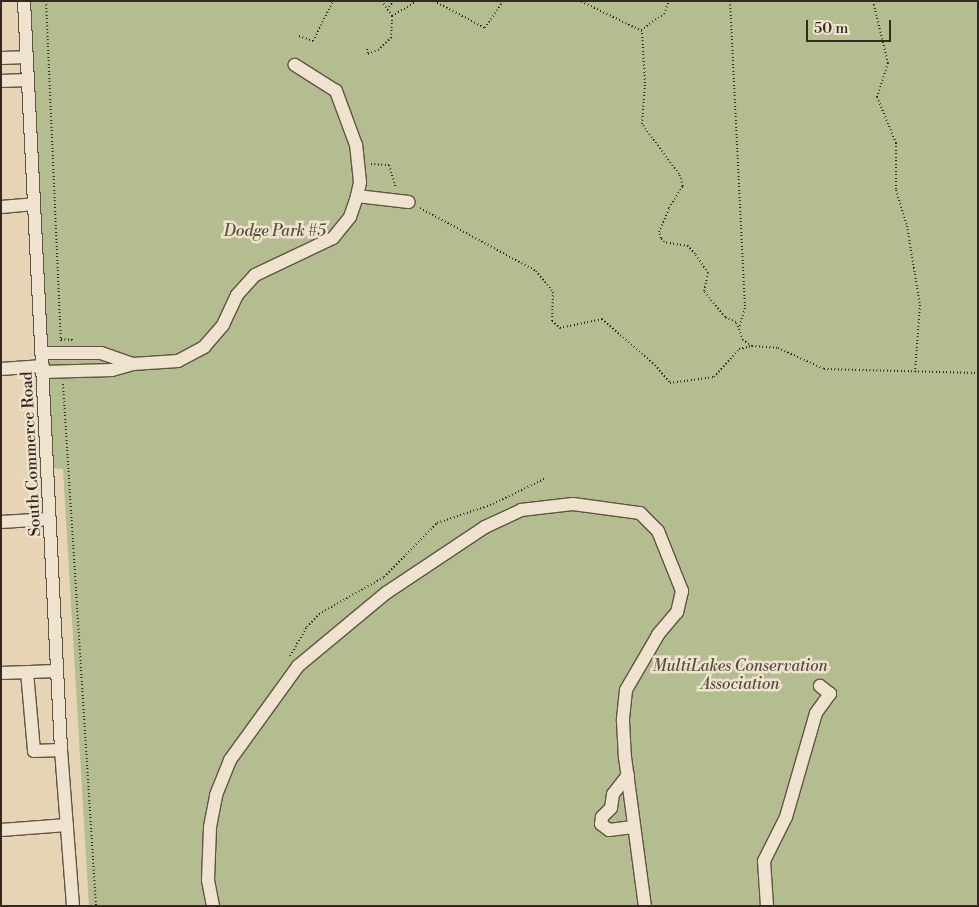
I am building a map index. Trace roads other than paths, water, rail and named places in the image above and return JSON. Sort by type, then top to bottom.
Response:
[{"type":"street","name":"South Commerce Road","points":[[24,1],[61,750],[73,906]]},
{"type":"street","points":[[1,58],[26,56]]},
{"type":"street","points":[[42,364],[112,370],[133,364],[178,362],[204,347],[223,325],[246,284],[277,263],[333,238],[350,217],[357,196],[359,163],[336,91],[295,64]]},
{"type":"street","points":[[1,81],[28,80]]},
{"type":"street","points":[[357,196],[409,202]]},
{"type":"street","points":[[1,207],[34,204]]},
{"type":"street","points":[[1,369],[42,364],[101,353],[133,364]]},
{"type":"street","points":[[214,906],[208,880],[210,827],[216,795],[230,760],[298,666],[386,593],[453,546],[521,510],[573,504],[640,513],[658,531],[682,591],[677,612],[658,634],[626,690],[623,721],[633,827],[645,906]]},
{"type":"street","points":[[1,522],[50,519]]},
{"type":"street","points":[[1,673],[57,671]]},
{"type":"street","points":[[27,672],[34,751],[61,750]]},
{"type":"street","points":[[767,906],[764,861],[786,817],[816,713],[830,694],[820,686]]},
{"type":"street","points":[[628,775],[613,794],[611,808],[602,817],[601,824],[609,830],[633,827]]},
{"type":"street","points":[[1,830],[66,825]]},
{"type":"park label","name":"Dodge Park #5","points":[[275,231]]},
{"type":"park label","name":"MultiLakes Conservation Association","points":[[740,675]]}]
